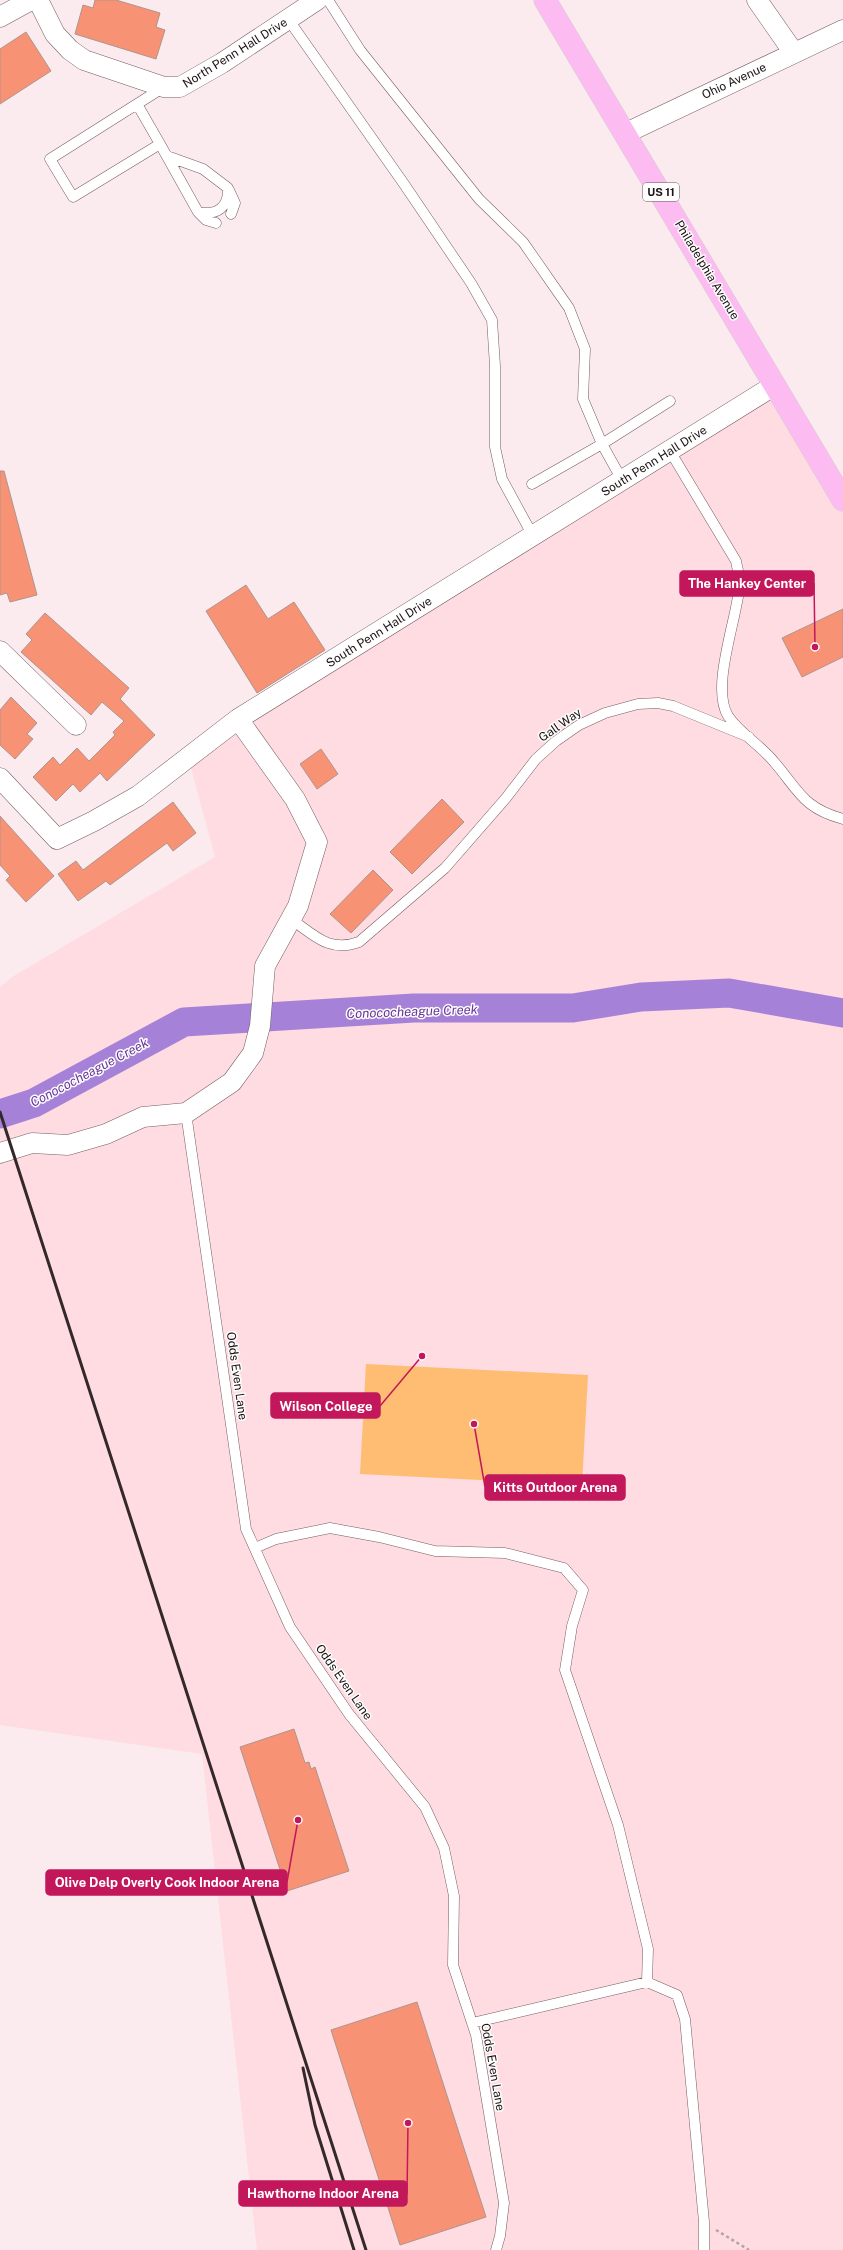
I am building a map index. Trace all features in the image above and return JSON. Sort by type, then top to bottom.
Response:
[{"type":"main road","name":"Philadelphia Avenue","points":[[545,0],[626,133],[843,500]]},
{"type":"street","points":[[0,17],[31,0]]},
{"type":"street","name":"North Penn Hall Drive","points":[[38,0],[55,34],[84,60],[164,88],[180,87],[318,0]]},
{"type":"street","points":[[757,0],[794,53]]},
{"type":"street","name":"Ohio Avenue","points":[[626,133],[843,30]]},
{"type":"street","name":"South Penn Hall Drive","points":[[0,778],[57,839],[94,821],[138,796],[238,719],[775,385]]},
{"type":"street","points":[[0,651],[76,725]]},
{"type":"street","points":[[0,1153],[32,1143],[68,1145],[106,1134],[143,1117],[186,1113],[232,1082],[253,1053],[260,1026],[263,975],[265,966],[298,906],[318,842],[295,799],[238,719]]},
{"type":"lane","points":[[328,0],[360,50],[479,199],[523,242],[569,308],[585,349],[583,399],[602,444],[622,480]]},
{"type":"lane","points":[[288,19],[404,184],[470,283],[492,320],[495,366],[495,447],[502,479],[533,536]]},
{"type":"lane","points":[[160,144],[73,197],[50,160],[164,88]]},
{"type":"lane","points":[[137,104],[198,212],[206,220],[216,223]]},
{"type":"lane","points":[[167,156],[203,169],[228,188],[235,203],[231,214]]},
{"type":"lane","points":[[198,212],[206,214],[216,212],[228,198],[228,188]]},
{"type":"lane","points":[[532,484],[602,444],[670,401]]},
{"type":"lane","points":[[670,451],[736,561],[740,581],[722,683],[722,702],[729,716],[749,737]]},
{"type":"lane","name":"Gall Way","points":[[291,919],[321,940],[336,946],[349,946],[359,942],[445,868],[502,804],[536,759],[556,741],[579,725],[605,713],[638,704],[658,703],[673,706],[749,737],[775,762],[798,794],[824,814],[843,819]]},
{"type":"lane","name":"Odds Even Lane","points":[[186,1113],[246,1529],[290,1627],[349,1714],[425,1807],[444,1848],[454,1896],[453,1965],[476,2035],[504,2203],[500,2236],[496,2250]]},
{"type":"lane","points":[[255,1548],[276,1539],[330,1528],[379,1537],[435,1551],[505,1553],[564,1568],[583,1590],[572,1626],[564,1670],[618,1825],[648,1949],[647,1982]]},
{"type":"lane","points":[[472,2023],[647,1982],[677,1994],[685,2019],[704,2222],[704,2250]]},
{"type":"path","points":[[704,2222],[749,2250]]},
{"type":"shaded area","points":[[775,385],[843,500],[843,2250],[257,2250],[202,1754],[0,1725],[0,987],[12,977],[215,857],[188,757]]},
{"type":"shaded area","points":[[366,1364],[588,1375],[582,1485],[360,1474]]},
{"type":"building","points":[[95,0],[116,0],[160,13],[156,27],[165,30],[156,59],[75,34],[83,5],[93,8]]},
{"type":"building","points":[[26,32],[51,71],[0,104],[0,49]]},
{"type":"building","points":[[0,471],[4,471],[37,595],[10,602],[7,593],[0,595]]},
{"type":"building","points":[[246,585],[268,619],[294,602],[325,650],[257,693],[206,611]]},
{"type":"building","points":[[843,609],[843,657],[802,677],[782,638]]},
{"type":"building","points":[[45,613],[129,688],[120,699],[155,735],[107,781],[100,773],[80,792],[73,784],[56,801],[33,777],[53,757],[60,765],[77,748],[89,761],[115,735],[113,732],[124,721],[102,702],[91,715],[21,652],[32,640],[26,634]]},
{"type":"building","points":[[11,697],[37,723],[27,734],[33,739],[15,759],[0,745],[0,710]]},
{"type":"building","points":[[321,749],[338,774],[317,789],[300,764]]},
{"type":"building","points":[[442,799],[464,822],[412,874],[390,852]]},
{"type":"building","points":[[173,802],[196,833],[173,851],[167,843],[110,885],[106,881],[78,901],[58,874],[76,861],[83,870]]},
{"type":"building","points":[[0,816],[54,876],[26,902],[6,880],[10,876],[0,865]]},
{"type":"building","points":[[373,870],[393,890],[351,933],[330,914]]},
{"type":"building","points":[[294,1729],[305,1763],[309,1762],[311,1769],[315,1767],[349,1871],[287,1891],[240,1747]]},
{"type":"building","points":[[417,2002],[486,2217],[400,2245],[331,2030]]},
{"type":"waterway","name":"Conococheague Creek","points":[[0,1114],[34,1103],[184,1022],[414,1008],[573,1008],[641,997],[729,993],[843,1013]]},
{"type":"railway","points":[[0,1112],[366,2250]]},
{"type":"railway","points":[[303,2068],[315,2125],[354,2250]]},
{"type":"place","name":"The Hankey Center","points":[[815,647]]},
{"type":"place","name":"Wilson College","points":[[422,1356]]},
{"type":"place","name":"Kitts Outdoor Arena","points":[[474,1424]]},
{"type":"place","name":"Olive Delp Overly Cook Indoor Arena","points":[[298,1820]]},
{"type":"place","name":"Hawthorne Indoor Arena","points":[[408,2123]]}]
